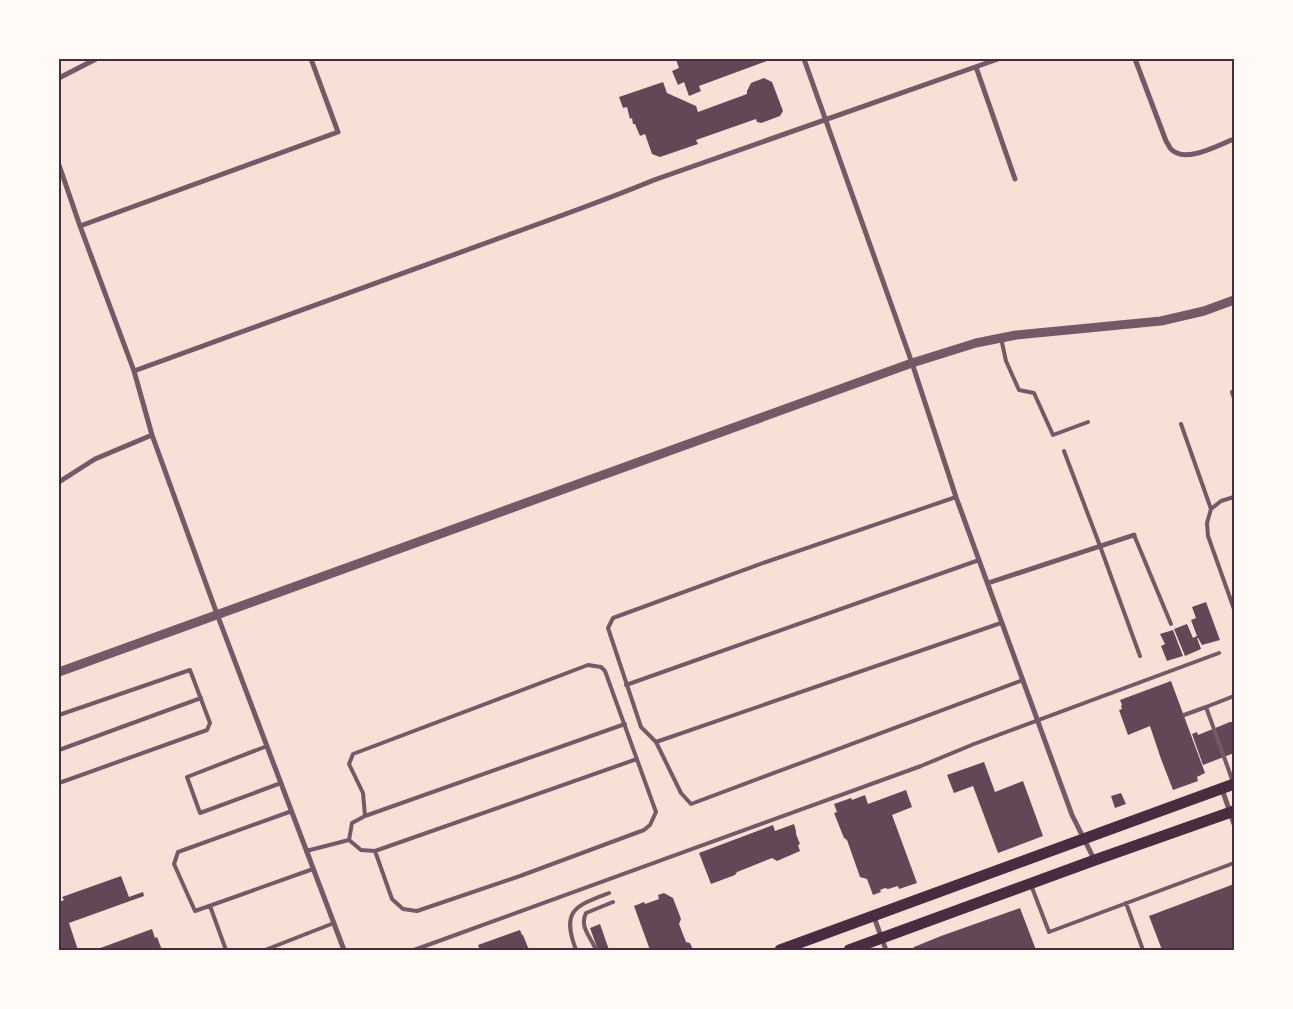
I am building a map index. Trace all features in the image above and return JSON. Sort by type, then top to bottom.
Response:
[{"type":"main road","points":[[780,950],[1234,784]]},
{"type":"main road","points":[[849,950],[1232,811]]},
{"type":"street","points":[[59,78],[96,59]]},
{"type":"street","points":[[80,226],[338,132],[311,59]]},
{"type":"street","points":[[804,59],[912,363],[956,497],[1001,623],[1072,815],[1094,860]]},
{"type":"street","points":[[134,371],[654,180],[998,59]]},
{"type":"street","points":[[1135,59],[1166,141],[1171,149],[1180,154],[1194,155],[1234,139]]},
{"type":"street","points":[[976,67],[1015,179]]},
{"type":"street","points":[[59,168],[134,371],[152,435],[217,614],[344,950]]},
{"type":"street","points":[[59,672],[912,363],[976,343],[1016,335],[1161,321],[1204,311],[1234,300]]},
{"type":"street","points":[[59,482],[95,459],[152,435]]},
{"type":"street","points":[[988,583],[1134,535]]},
{"type":"street","points":[[1222,788],[1232,811],[1234,824]]},
{"type":"street","points":[[874,916],[886,950]]},
{"type":"lane","points":[[1001,338],[1006,361],[1019,390],[1034,393],[1053,436],[1088,422]]},
{"type":"lane","points":[[1232,392],[1234,398]]},
{"type":"lane","points":[[1181,424],[1211,510]]},
{"type":"lane","points":[[1064,451],[1140,656]]},
{"type":"lane","points":[[956,497],[766,562],[613,618],[608,628],[641,727],[656,742],[681,793],[691,804],[1023,680]]},
{"type":"lane","points":[[1234,497],[1221,501],[1211,510],[1207,523],[1208,536],[1234,609]]},
{"type":"lane","points":[[1134,535],[1171,624]]},
{"type":"lane","points":[[626,685],[979,560]]},
{"type":"lane","points":[[656,742],[1001,623]]},
{"type":"lane","points":[[414,950],[909,770],[1219,653]]},
{"type":"lane","points":[[365,816],[363,794],[349,764],[353,754],[588,665],[601,667],[605,671],[656,812],[650,825],[644,830],[417,912],[403,909],[392,899],[375,851]]},
{"type":"lane","points":[[59,716],[190,670],[210,723],[207,730],[59,784]]},
{"type":"lane","points":[[1184,715],[1234,696]]},
{"type":"lane","points":[[59,750],[201,698]]},
{"type":"lane","points":[[1206,707],[1234,784]]},
{"type":"lane","points":[[349,840],[352,823],[365,816],[624,724]]},
{"type":"lane","points":[[267,746],[187,777],[200,813],[281,783]]},
{"type":"lane","points":[[349,840],[361,850],[375,851],[637,759]]},
{"type":"lane","points":[[292,811],[178,852],[174,864],[194,911],[313,869]]},
{"type":"lane","points":[[306,851],[349,840]]},
{"type":"lane","points":[[1031,884],[1049,932],[1234,863]]},
{"type":"lane","points":[[576,950],[570,930],[572,915],[577,907],[584,902],[609,893]]},
{"type":"lane","points":[[596,950],[585,928],[584,917],[586,912],[613,902]]},
{"type":"lane","points":[[1126,903],[1143,950]]},
{"type":"lane","points":[[210,906],[226,950]]},
{"type":"lane","points":[[265,950],[334,923]]},
{"type":"building","points":[[676,59],[766,59],[767,61],[699,86],[701,91],[689,96],[684,82],[678,85],[672,71],[679,68]]},
{"type":"building","points":[[764,78],[772,82],[783,111],[780,116],[761,123],[757,122],[756,119],[696,140],[698,144],[660,157],[652,154],[645,134],[640,136],[635,124],[633,124],[632,118],[630,119],[627,107],[623,108],[619,97],[663,82],[667,93],[696,106],[698,112],[747,94],[751,83]]},
{"type":"building","points":[[1206,602],[1220,640],[1202,645],[1197,638],[1201,649],[1185,656],[1174,629],[1187,624],[1193,638],[1197,636],[1191,620],[1196,618],[1192,607]]},
{"type":"building","points":[[1173,630],[1183,656],[1167,661],[1161,646],[1165,644],[1160,634]]},
{"type":"building","points":[[1171,681],[1205,773],[1197,777],[1198,781],[1173,790],[1150,726],[1128,735],[1119,710],[1122,709],[1120,700]]},
{"type":"building","points":[[1234,722],[1234,753],[1203,765],[1192,734],[1197,732],[1198,735]]},
{"type":"building","points":[[984,762],[995,792],[1023,781],[1043,836],[998,853],[973,786],[954,793],[947,775]]},
{"type":"building","points":[[906,790],[912,807],[892,815],[917,883],[899,889],[898,886],[885,888],[873,895],[867,879],[860,877],[847,840],[844,838],[834,813],[837,812],[834,804],[865,795],[868,804]]},
{"type":"building","points":[[1121,793],[1126,804],[1115,808],[1111,796]]},
{"type":"building","points":[[794,824],[800,844],[798,845],[800,851],[777,861],[772,858],[711,884],[699,853],[773,825],[775,831]]},
{"type":"building","points":[[121,876],[129,897],[143,892],[144,896],[69,923],[78,950],[59,950],[59,902],[64,900],[62,897]]},
{"type":"building","points":[[1234,884],[1234,950],[1162,950],[1149,916]]},
{"type":"building","points":[[664,893],[673,898],[681,919],[679,924],[686,942],[690,943],[693,950],[650,950],[634,906],[659,899],[658,895]]},
{"type":"building","points":[[1020,908],[1036,950],[912,950],[914,947],[941,936]]},
{"type":"building","points":[[600,924],[609,950],[598,950],[590,928]]},
{"type":"building","points":[[152,929],[162,950],[95,950]]},
{"type":"building","points":[[520,930],[529,950],[480,950],[478,945]]}]
